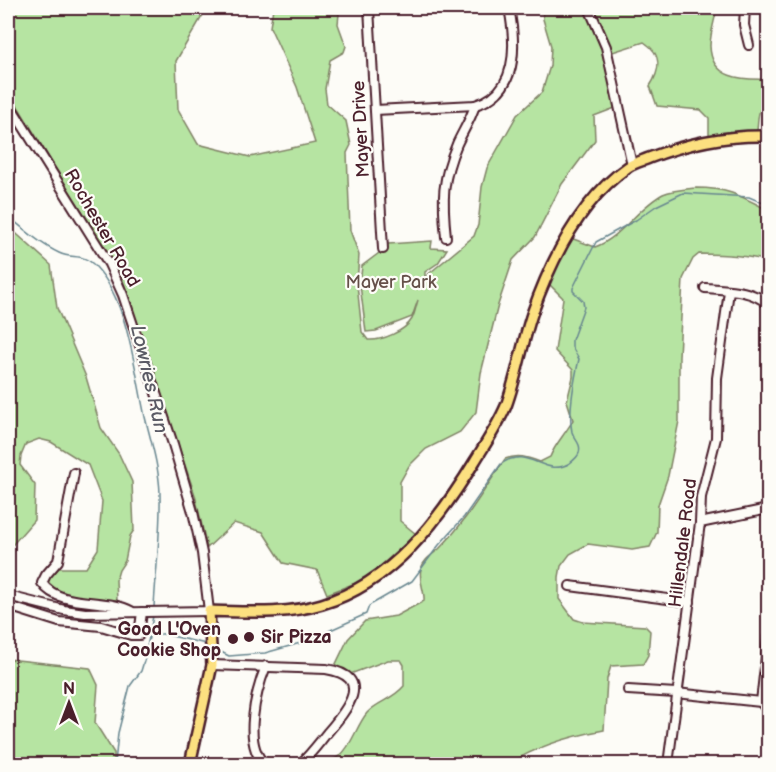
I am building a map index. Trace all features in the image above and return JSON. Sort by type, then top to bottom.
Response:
[{"type":"main road","points":[[210,611],[296,610],[328,602],[369,582],[420,537],[451,498],[501,417],[514,382],[532,315],[550,272],[568,237],[596,196],[632,165],[660,153],[698,142],[742,136],[768,136]]},
{"type":"main road","name":"Rochester Road","points":[[190,765],[212,665],[210,611]]},
{"type":"street","name":"Mayer Drive","points":[[369,8],[383,249]]},
{"type":"street","points":[[375,110],[475,105],[495,95],[504,85],[509,72],[513,43],[509,8]]},
{"type":"street","points":[[589,8],[606,47],[632,165]]},
{"type":"street","points":[[745,8],[745,33],[749,45]]},
{"type":"street","name":"Rochester Road","points":[[8,102],[109,264],[119,285],[173,444],[193,512],[202,553],[210,611]]},
{"type":"street","points":[[446,237],[442,202],[444,181],[454,150],[475,105]]},
{"type":"street","points":[[705,288],[748,292],[762,298],[768,304]]},
{"type":"street","name":"Hillendale Road","points":[[668,765],[700,523],[700,497],[716,438],[717,378],[729,291]]},
{"type":"street","points":[[74,473],[58,561],[42,583],[46,589],[75,600],[93,604],[117,605],[132,612]]},
{"type":"street","points":[[700,523],[768,509]]},
{"type":"street","points":[[570,586],[690,602]]},
{"type":"street","points":[[8,596],[75,612],[104,614],[210,611]]},
{"type":"street","points":[[8,606],[59,622],[101,626],[131,635],[139,635],[142,612]]},
{"type":"street","points":[[768,639],[761,702],[768,711]]},
{"type":"street","points":[[212,665],[333,670],[345,675],[351,684],[353,695],[348,708],[300,765]]},
{"type":"street","points":[[265,765],[256,754],[252,730],[259,688],[266,666]]},
{"type":"street","points":[[628,690],[761,702]]},
{"type":"green space","name":"Mayer Park","points":[[8,8],[207,8],[176,61],[178,109],[198,144],[250,157],[315,143],[297,87],[270,27],[273,8],[336,8],[339,14],[338,24],[346,46],[344,52],[330,60],[325,89],[327,104],[346,121],[351,145],[347,153],[350,230],[359,255],[357,284],[362,332],[368,340],[386,337],[409,323],[412,319],[418,300],[412,317],[376,331],[366,332],[360,285],[362,266],[388,244],[432,241],[431,248],[447,249],[438,263],[425,272],[425,277],[474,236],[478,225],[482,187],[487,168],[517,115],[542,92],[550,66],[551,46],[542,8],[717,8],[710,46],[716,65],[722,71],[738,78],[768,79],[768,100],[760,110],[757,132],[709,136],[709,118],[701,110],[657,106],[650,86],[658,68],[657,57],[644,42],[603,55],[615,108],[594,116],[595,140],[562,184],[535,237],[513,260],[498,305],[481,373],[476,412],[460,432],[426,449],[409,466],[400,482],[400,521],[416,534],[366,579],[327,594],[317,570],[283,563],[263,532],[234,523],[207,548],[195,495],[123,280],[8,90]]},
{"type":"green space","points":[[696,188],[717,189],[734,194],[768,210],[768,261],[717,254],[699,254],[693,259],[683,279],[679,356],[679,421],[668,476],[658,505],[657,532],[650,547],[632,550],[588,544],[570,554],[561,566],[559,599],[574,619],[583,622],[645,626],[650,631],[648,655],[643,664],[611,666],[607,679],[604,730],[555,743],[509,764],[306,764],[312,757],[324,760],[334,759],[341,755],[367,713],[404,686],[404,665],[401,660],[388,660],[345,676],[333,670],[348,639],[365,621],[396,616],[424,601],[420,573],[424,563],[457,528],[505,459],[522,457],[540,462],[550,457],[573,420],[567,401],[573,370],[555,351],[563,298],[546,281],[568,237],[595,247],[622,230],[645,207],[663,194]]},
{"type":"green space","points":[[8,226],[51,265],[57,308],[86,377],[101,428],[119,454],[132,482],[134,530],[130,536],[125,561],[116,580],[117,600],[69,594],[59,591],[47,582],[57,568],[86,568],[98,549],[102,501],[88,465],[51,442],[39,439],[26,444],[21,456],[20,465],[35,485],[34,520],[8,550]]},
{"type":"green space","points":[[8,659],[90,668],[98,685],[95,723],[114,753],[114,764],[8,764]]},
{"type":"waterway","points":[[215,649],[229,656],[265,653],[304,642],[366,614],[369,606],[412,581],[464,517],[501,464],[520,458],[552,467],[561,467],[576,458],[579,453],[579,444],[572,432],[571,406],[579,359],[572,347],[572,340],[584,307],[583,301],[573,291],[573,288],[596,242],[656,206],[683,193],[749,197],[768,205]]},
{"type":"waterway","name":"Lowries Run","points":[[8,216],[52,249],[64,255],[87,259],[91,262],[107,281],[116,298],[134,359],[159,483],[160,522],[154,607]]},
{"type":"waterway","name":"Lowries Run","points":[[115,764],[118,733],[130,686],[141,671],[153,616]]},
{"type":"waterway","points":[[151,634],[163,634],[206,644]]},
{"type":"place","name":"Sir Pizza","points":[[249,637]]},
{"type":"place","name":"Good L'Oven Cookie Shop","points":[[233,639]]}]
